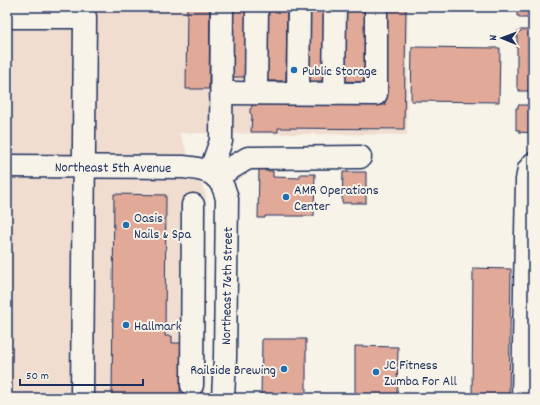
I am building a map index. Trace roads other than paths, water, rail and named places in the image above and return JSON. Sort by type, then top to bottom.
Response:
[{"type":"street","points":[[213,174],[221,141],[222,7]]},
{"type":"street","points":[[256,93],[257,7]]},
{"type":"street","points":[[298,93],[299,7]]},
{"type":"street","points":[[334,93],[335,7]]},
{"type":"street","points":[[222,93],[376,94],[376,7]]},
{"type":"street","points":[[7,17],[85,17],[82,398]]},
{"type":"street","points":[[213,174],[248,158],[360,157]]},
{"type":"street","points":[[523,398],[527,180],[529,169],[533,164]]},
{"type":"street","name":"Northeast 5th Avenue","points":[[7,166],[183,167],[198,168],[213,174]]},
{"type":"street","name":"Northeast 76th Street","points":[[213,174],[225,189],[227,198],[223,398]]},
{"type":"street","points":[[192,385],[193,205]]},
{"type":"street","points":[[193,285],[226,269]]},
{"type":"street","points":[[192,335],[225,358]]},
{"type":"place","name":"Public Storage","points":[[294,70]]},
{"type":"place","name":"AMR Operations Center","points":[[286,197]]},
{"type":"place","name":"Oasis Nails & Spa","points":[[126,225]]},
{"type":"place","name":"Hallmark","points":[[126,325]]},
{"type":"place","name":"Railside Brewing","points":[[284,369]]},
{"type":"place","name":"JC Fitness Zumba For All","points":[[376,372]]}]
